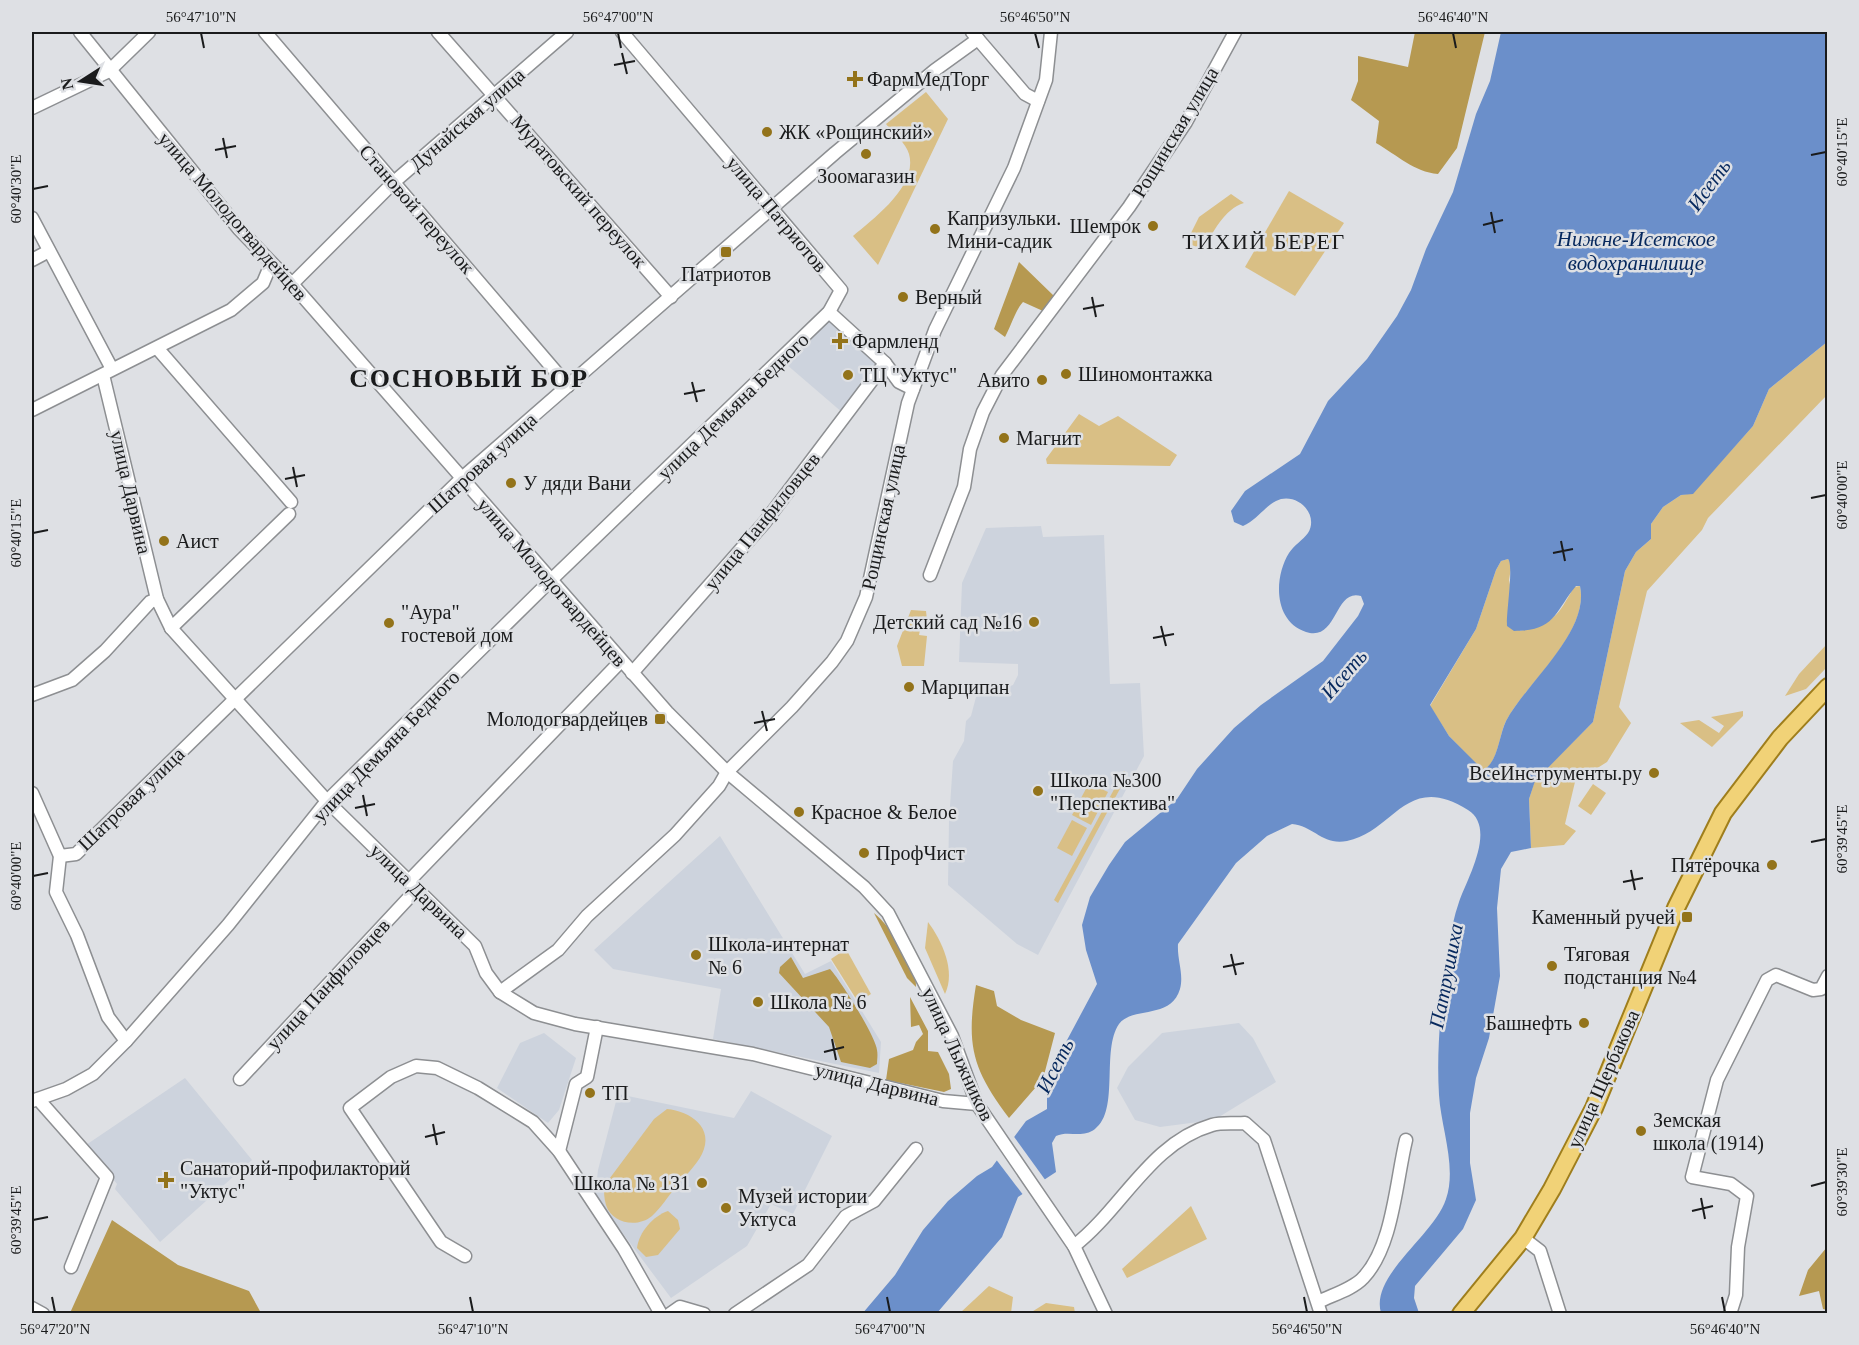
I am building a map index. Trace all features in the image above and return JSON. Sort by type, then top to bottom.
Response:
[{"type":"main road","name":"улица Щербакова","points":[[1461,1314],[1523,1238],[1594,1108],[1676,908],[1723,813],[1780,738],[1827,687]]},
{"type":"street","name":"улица Молодогвардейцев","points":[[80,32],[109,71],[271,264],[292,284],[632,673],[727,772],[864,887]]},
{"type":"street","points":[[32,108],[109,71],[148,32]]},
{"type":"street","name":"Становой переулок","points":[[265,32],[568,386]]},
{"type":"street","name":"Муратовский переулок","points":[[438,32],[671,297]]},
{"type":"street","name":"Дунайская улица","points":[[292,284],[394,182],[567,32]]},
{"type":"street","name":"улица Патриотов","points":[[621,32],[774,208],[841,290],[829,312]]},
{"type":"street","name":"Рощинская улица","points":[[500,992],[558,950],[587,916],[675,835],[719,786],[727,772],[832,662],[858,620],[868,586],[913,389],[934,330],[1014,168],[1046,80],[1051,32]]},
{"type":"street","name":"Рощинская улица","points":[[930,575],[964,487],[970,449],[983,412],[1002,375],[1129,207],[1186,122],[1234,32]]},
{"type":"street","points":[[975,35],[1025,94],[1038,101]]},
{"type":"street","name":"Шатровая улица","points":[[60,856],[76,854],[462,478],[975,35]]},
{"type":"street","name":"улица Дарвина","points":[[32,218],[108,372],[157,599],[171,628],[327,801],[475,946],[486,973],[500,992],[534,1013],[597,1027],[753,1054],[943,1101],[977,1104]]},
{"type":"street","points":[[32,260],[49,251]]},
{"type":"street","points":[[32,410],[158,349],[231,310],[263,283],[271,264]]},
{"type":"street","points":[[829,312],[885,363],[899,382],[913,389]]},
{"type":"street","name":"улица Демьяна Бедного","points":[[34,1100],[66,1089],[93,1074],[126,1041],[228,926],[327,801],[550,581],[829,312]]},
{"type":"street","points":[[158,349],[290,508],[171,628]]},
{"type":"street","name":"улица Панфиловцев","points":[[632,673],[765,522],[885,363]]},
{"type":"street","points":[[32,695],[72,680],[105,651],[150,602],[157,599]]},
{"type":"street","name":"улица Панфиловцев","points":[[240,1079],[412,886],[621,661]]},
{"type":"street","points":[[32,793],[60,856],[56,892],[77,936],[108,1017],[126,1041]]},
{"type":"street","name":"улица Лыжников","points":[[864,887],[888,913],[903,936],[956,1045],[977,1104],[1074,1246],[1106,1314]]},
{"type":"street","points":[[1730,1314],[1736,1295],[1738,1247],[1748,1196],[1731,1184],[1692,1177],[1717,1080],[1767,980],[1776,975],[1813,990],[1821,989],[1827,976]]},
{"type":"street","points":[[559,1151],[576,1084],[587,1077],[597,1027]]},
{"type":"street","points":[[465,1256],[441,1242],[350,1108],[391,1077],[416,1066],[437,1068],[478,1088],[533,1122],[559,1151],[624,1249],[661,1314]]},
{"type":"street","points":[[34,1100],[107,1176],[71,1267]]},
{"type":"street","points":[[1074,1246],[1101,1221],[1152,1162],[1181,1140],[1213,1125],[1245,1124],[1264,1140],[1319,1308],[1362,1280],[1374,1262],[1384,1241],[1406,1140]]},
{"type":"street","points":[[735,1314],[808,1265],[846,1216],[874,1201],[916,1149]]},
{"type":"street","points":[[1523,1238],[1540,1251],[1560,1314]]},
{"type":"street","points":[[670,1314],[680,1307],[704,1314]]},
{"type":"street","points":[[32,1308],[43,1314]]},
{"type":"shaded area","points":[[1415,32],[1485,32],[1457,148],[1438,174],[1413,166],[1376,143],[1379,121],[1351,100],[1358,81],[1358,56],[1408,67]]},
{"type":"shaded area","points":[[926,92],[948,119],[878,265],[853,236],[882,211],[901,189],[907,178],[910,166],[909,154],[886,124]]},
{"type":"shaded area","points":[[1289,191],[1344,223],[1295,296],[1245,267]]},
{"type":"shaded area","points":[[1231,194],[1244,203],[1225,216],[1203,249],[1186,243],[1199,217]]},
{"type":"shaded area","points":[[1019,262],[1054,296],[1043,311],[1023,302],[1005,337],[994,329]]},
{"type":"shaded area","points":[[830,320],[879,366],[843,413],[786,364]]},
{"type":"shaded area","points":[[1827,342],[1827,395],[1708,518],[1702,530],[1647,591],[1619,707],[1631,723],[1607,762],[1575,782],[1565,824],[1576,831],[1564,845],[1531,848],[1529,799],[1535,780],[1593,722],[1625,571],[1636,552],[1651,539],[1651,524],[1663,507],[1681,495],[1693,493],[1753,426],[1769,389]]},
{"type":"shaded area","points":[[1079,414],[1099,426],[1118,416],[1177,455],[1170,466],[1047,464],[1046,459]]},
{"type":"shaded area","name":"Школа №300 \"Перспектива\"","points":[[1041,526],[1043,537],[1104,535],[1110,684],[1140,683],[1144,756],[1038,955],[1017,944],[948,885],[953,761],[964,741],[966,721],[971,716],[976,697],[1013,685],[1018,675],[1018,664],[959,662],[962,583],[986,528]]},
{"type":"shaded area","points":[[1508,559],[1512,562],[1509,580],[1520,631],[1553,617],[1563,606],[1574,587],[1580,586],[1581,604],[1566,639],[1506,721],[1492,762],[1483,771],[1449,736],[1430,706],[1476,629],[1496,570],[1501,561]]},
{"type":"shaded area","points":[[911,610],[926,611],[927,620],[922,620],[919,635],[927,636],[924,666],[902,666],[897,646]]},
{"type":"shaded area","points":[[1827,644],[1827,667],[1806,689],[1785,696],[1799,674]]},
{"type":"shaded area","points":[[1743,711],[1743,716],[1712,747],[1680,723],[1699,720],[1719,733],[1724,726],[1711,717]]},
{"type":"shaded area","points":[[1124,771],[1128,774],[1058,903],[1054,900]]},
{"type":"shaded area","points":[[1089,783],[1108,792],[1091,825],[1072,815]]},
{"type":"shaded area","points":[[1593,784],[1606,793],[1591,815],[1578,806]]},
{"type":"shaded area","points":[[1072,820],[1087,828],[1072,856],[1057,848]]},
{"type":"shaded area","name":"Школа-интернат № 6","points":[[720,836],[805,974],[831,961],[881,1042],[879,1073],[713,1039],[721,989],[613,969],[594,950]]},
{"type":"shaded area","points":[[874,913],[901,947],[912,968],[916,987],[907,978]]},
{"type":"shaded area","points":[[928,922],[946,956],[949,976],[945,994],[925,948]]},
{"type":"shaded area","points":[[846,949],[871,994],[858,1002],[831,959]]},
{"type":"shaded area","points":[[791,957],[803,978],[830,969],[835,975],[871,1034],[877,1050],[877,1064],[870,1068],[841,1062],[829,1027],[779,973],[780,967]]},
{"type":"shaded area","points":[[976,985],[994,991],[997,1006],[1021,1020],[1055,1033],[1043,1079],[1009,1118],[987,1085],[975,1056],[972,1024]]},
{"type":"shaded area","points":[[910,997],[928,1031],[928,1051],[938,1052],[949,1074],[951,1089],[944,1092],[886,1080],[889,1059],[913,1050],[923,1034],[919,1025],[911,1027]]},
{"type":"shaded area","points":[[1239,1023],[1253,1038],[1276,1082],[1214,1120],[1160,1127],[1135,1120],[1117,1088],[1128,1067],[1162,1033]]},
{"type":"shaded area","points":[[544,1033],[576,1058],[559,1110],[548,1123],[497,1088],[520,1043]]},
{"type":"shaded area","points":[[185,1078],[252,1160],[160,1242],[115,1189],[117,1184],[86,1145]]},
{"type":"shaded area","name":"Школа № 131","points":[[751,1091],[832,1136],[793,1214],[771,1204],[747,1246],[671,1298],[595,1196],[598,1170],[618,1094],[734,1118]]},
{"type":"shaded area","points":[[667,1109],[684,1113],[698,1122],[705,1136],[702,1154],[652,1216],[633,1223],[620,1220],[609,1211],[606,1205],[604,1186],[654,1119]]},
{"type":"shaded area","points":[[1191,1206],[1207,1239],[1127,1278],[1122,1269]]},
{"type":"shaded area","points":[[668,1211],[678,1220],[680,1229],[658,1255],[646,1257],[637,1248],[638,1242],[652,1221]]},
{"type":"shaded area","points":[[112,1220],[178,1265],[249,1291],[261,1313],[70,1313]]},
{"type":"shaded area","points":[[1827,1247],[1827,1310],[1823,1309],[1819,1291],[1799,1296],[1808,1270]]},
{"type":"shaded area","points":[[989,1286],[1013,1297],[1011,1313],[960,1313]]},
{"type":"shaded area","points":[[1046,1303],[1074,1307],[1075,1313],[1030,1313]]},
{"type":"water","name":"Нижне-Исетское водохранилище","points":[[1501,32],[1827,32],[1827,342],[1769,389],[1753,426],[1693,494],[1681,495],[1663,507],[1651,524],[1651,539],[1636,552],[1625,571],[1593,722],[1535,781],[1529,799],[1531,848],[1511,852],[1501,869],[1497,908],[1500,976],[1489,1038],[1476,1078],[1470,1113],[1470,1163],[1476,1200],[1463,1229],[1415,1286],[1414,1298],[1419,1313],[1381,1313],[1380,1299],[1385,1284],[1439,1213],[1449,1187],[1449,1161],[1439,1095],[1440,1020],[1453,924],[1477,854],[1480,829],[1476,818],[1468,810],[1447,800],[1430,797],[1415,800],[1377,827],[1347,841],[1331,841],[1306,828],[1292,824],[1267,836],[1236,863],[1178,944],[1181,983],[1175,999],[1160,1009],[1133,1015],[1119,1024],[1111,1049],[1107,1108],[1095,1129],[1080,1134],[1056,1136],[1052,1143],[1056,1172],[1018,1197],[1002,1237],[937,1313],[862,1314],[895,1275],[923,1230],[948,1201],[977,1176],[992,1167],[1026,1121],[1047,1109],[1047,1092],[1055,1079],[1066,1042],[1097,984],[1086,950],[1082,925],[1090,897],[1125,842],[1177,799],[1197,769],[1234,728],[1261,705],[1323,661],[1358,616],[1364,604],[1361,596],[1352,596],[1346,600],[1330,623],[1316,633],[1306,632],[1287,618],[1279,597],[1281,574],[1291,550],[1308,533],[1311,525],[1308,511],[1298,501],[1283,499],[1276,501],[1243,526],[1234,522],[1231,511],[1245,491],[1300,454],[1328,401],[1367,359],[1397,316],[1411,290],[1426,249],[1453,192],[1476,114],[1490,81]],"holes":[[[1508,559],[1510,563],[1507,626],[1514,631],[1528,630],[1547,623],[1576,586],[1580,586],[1581,603],[1566,639],[1515,706],[1506,721],[1492,761],[1483,770],[1449,736],[1430,705],[1476,629],[1501,561]]]},
{"type":"pier","points":[[1012,1134],[1046,1181],[1024,1196],[995,1158]]},
{"type":"place","name":"ФармМедТорг","points":[[855,79]]},
{"type":"place","name":"ЖК «Рощинский»","points":[[767,132]]},
{"type":"place","name":"Зоомагазин","points":[[866,154]]},
{"type":"place","name":"Шемрок","points":[[1153,226]]},
{"type":"place","name":"Капризульки. Мини-садик","points":[[935,229]]},
{"type":"place","name":"Патриотов","points":[[726,252]]},
{"type":"place","name":"Верный","points":[[903,297]]},
{"type":"place","name":"Фармленд","points":[[840,341]]},
{"type":"place","name":"Шиномонтажка","points":[[1066,374]]},
{"type":"place","name":"ТЦ \"Уктус\"","points":[[848,375]]},
{"type":"place","name":"Авито","points":[[1042,380]]},
{"type":"place","name":"Магнит","points":[[1004,438]]},
{"type":"place","name":"У дяди Вани","points":[[511,483]]},
{"type":"place","name":"Аист","points":[[164,541]]},
{"type":"place","name":"Детский сад №16","points":[[1034,622]]},
{"type":"place","name":"\"Аура\" гостевой дом","points":[[389,623]]},
{"type":"place","name":"Марципан","points":[[909,687]]},
{"type":"place","name":"Молодогвардейцев","points":[[660,719]]},
{"type":"place","name":"ВсеИнструменты.ру","points":[[1654,773]]},
{"type":"place","name":"Школа №300 \"Перспектива\"","points":[[1038,791]]},
{"type":"place","name":"Красное & Белое","points":[[799,812]]},
{"type":"place","name":"ПрофЧист","points":[[864,853]]},
{"type":"place","name":"Пятёрочка","points":[[1772,865]]},
{"type":"place","name":"Каменный ручей","points":[[1687,917]]},
{"type":"place","name":"Школа-интернат № 6","points":[[696,955]]},
{"type":"place","name":"Тяговая подстанция №4","points":[[1552,966]]},
{"type":"place","name":"Школа № 6","points":[[758,1002]]},
{"type":"place","name":"Башнефть","points":[[1584,1023]]},
{"type":"place","name":"ТП","points":[[590,1093]]},
{"type":"place","name":"Земская школа (1914)","points":[[1641,1131]]},
{"type":"place","name":"Санаторий-профилакторий \"Уктус\"","points":[[166,1180]]},
{"type":"place","name":"Школа № 131","points":[[702,1183]]},
{"type":"place","name":"Музей истории Уктуса","points":[[726,1208]]},
{"type":"district","name":"ТИХИЙ БЕРЕГ","points":[[1264,241]]},
{"type":"district","name":"СОСНОВЫЙ БОР","points":[[469,378]]},
{"type":"water label","name":"Исеть","points":[[1709,185]]},
{"type":"water label","name":"Исеть","points":[[1344,674]]},
{"type":"water label","name":"Патрушиха","points":[[1446,976]]},
{"type":"water label","name":"Исеть","points":[[1055,1066]]}]
